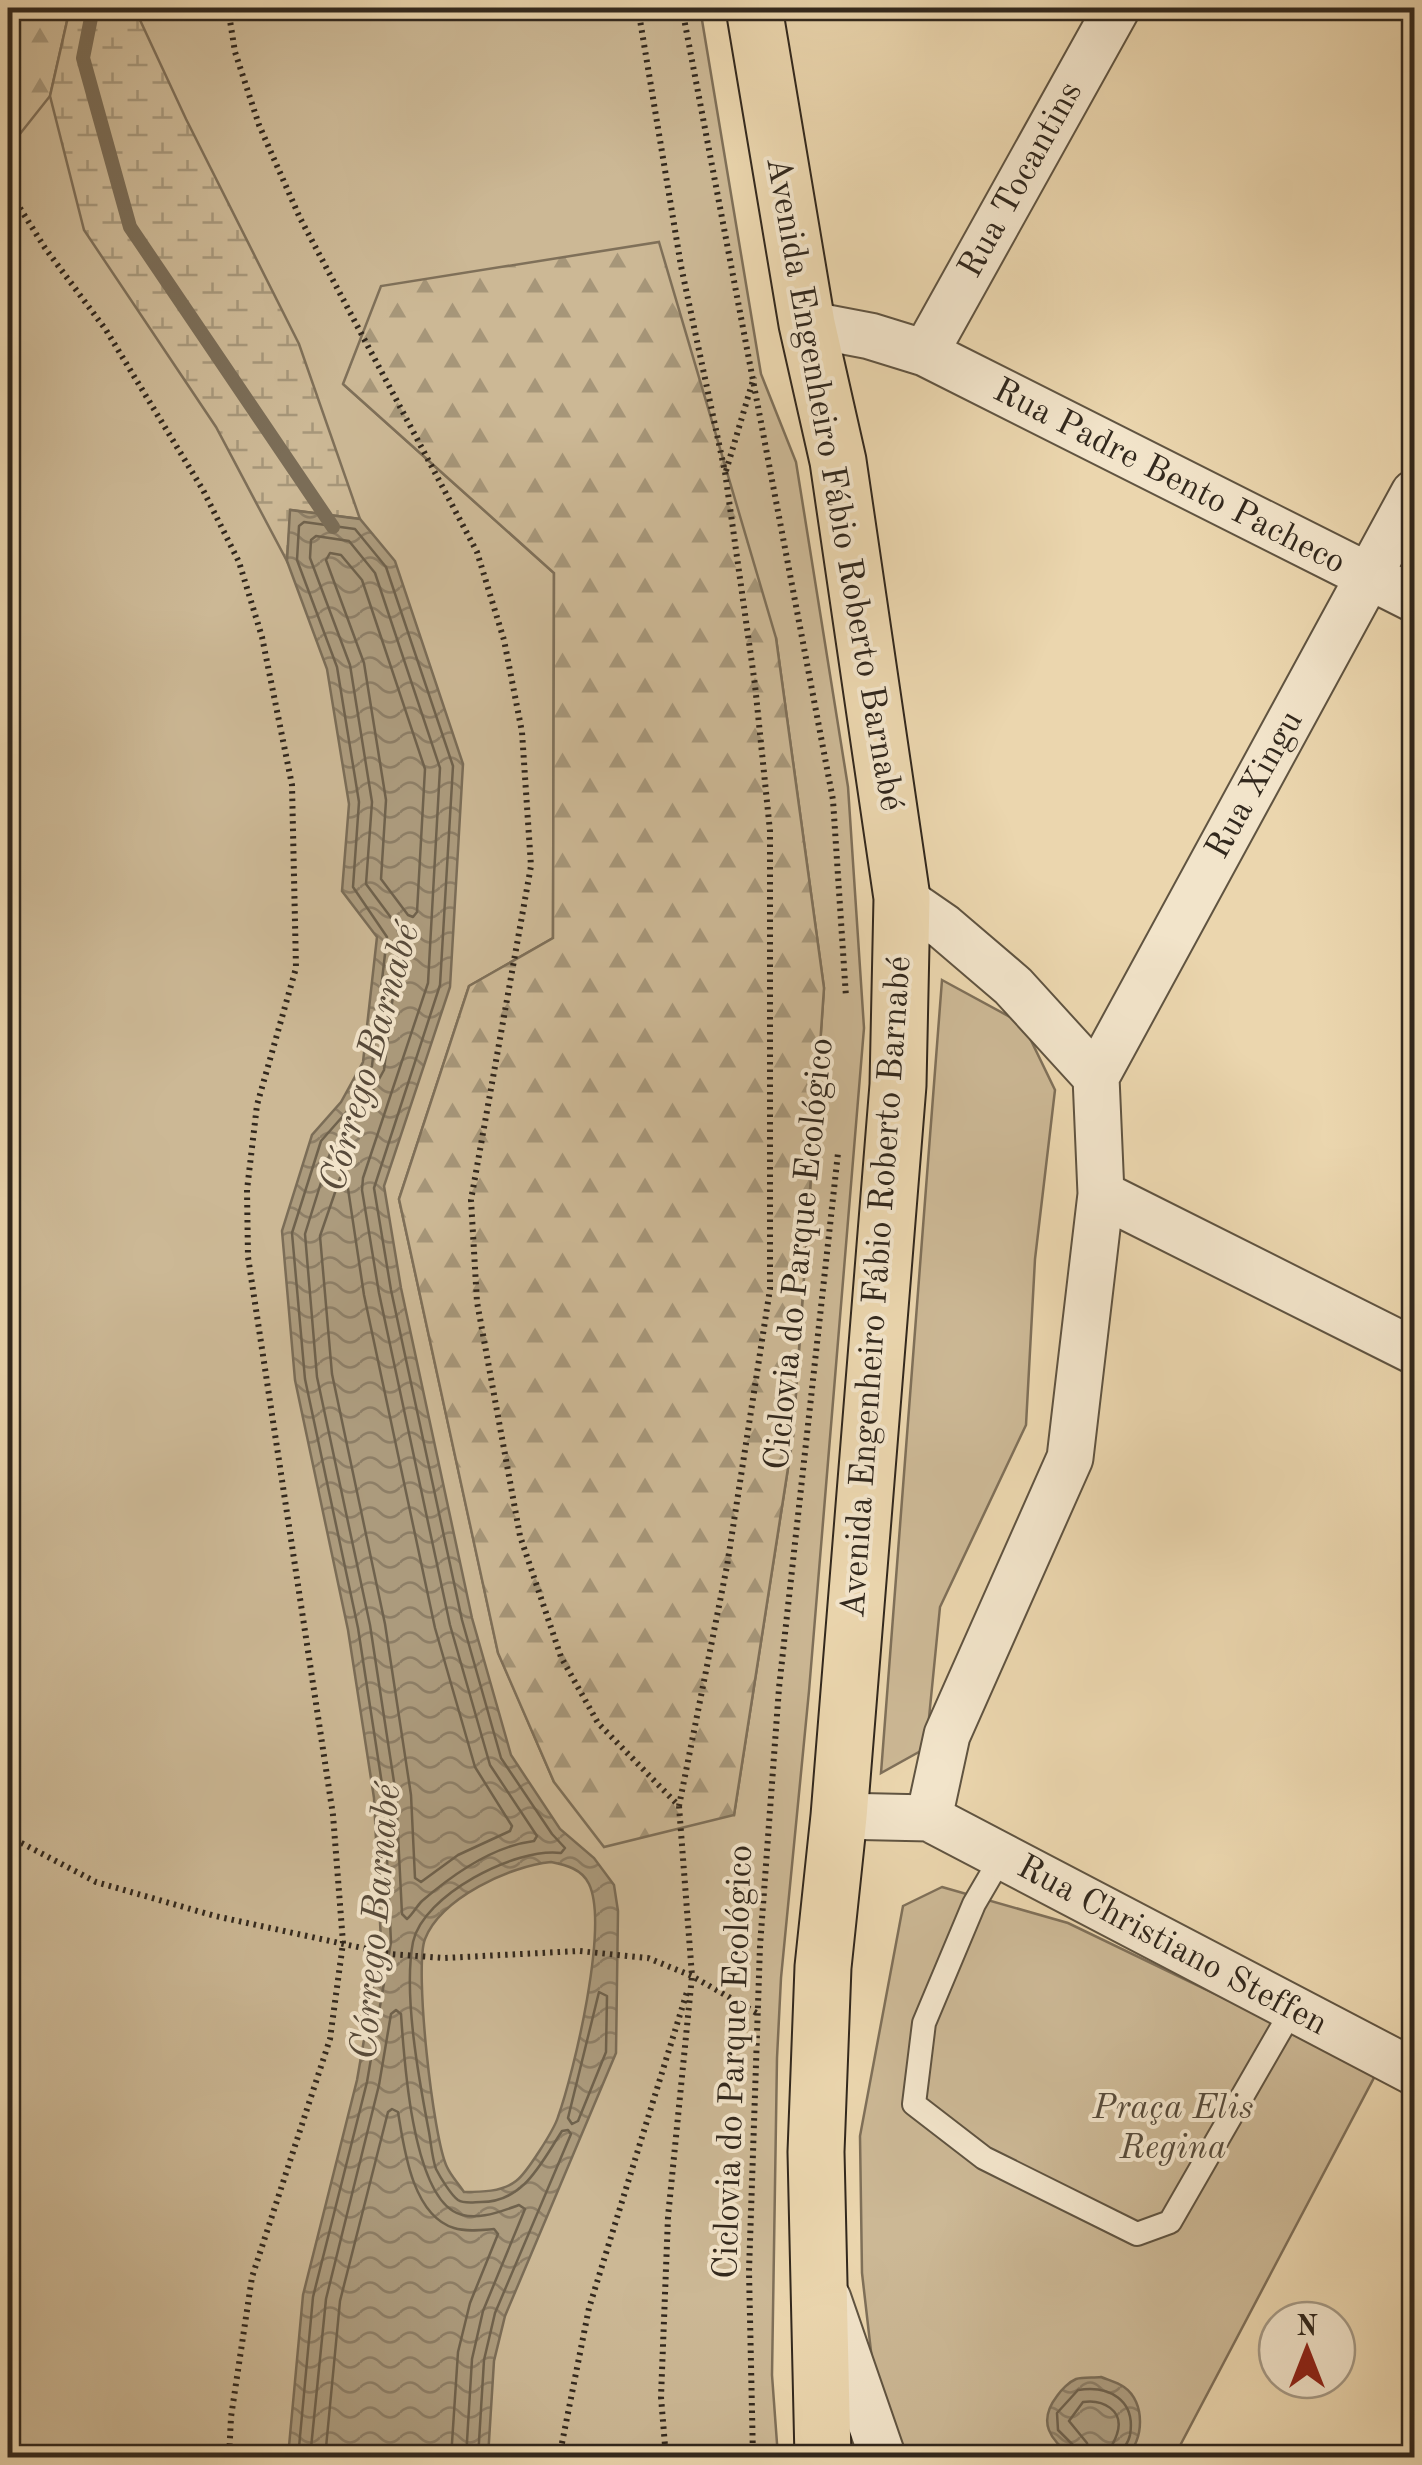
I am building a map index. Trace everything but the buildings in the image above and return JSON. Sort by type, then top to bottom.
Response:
[{"type":"main road","name":"Avenida Engenheiro Fábio Roberto Barnabé","points":[[754,8],[807,324],[838,462],[902,898],[898,1085],[839,1816],[823,1967],[816,2152],[823,2458]]},
{"type":"street","name":"Rua Tocantins","points":[[925,353],[1117,8]]},
{"type":"street","name":"Rua Padre Bento Pacheco","points":[[807,324],[870,336],[925,353],[1414,599]]},
{"type":"street","name":"Rua Xingu","points":[[1096,1076],[1414,494]]},
{"type":"street","points":[[839,1816],[929,1818],[947,1735],[1070,1458],[1101,1194],[1096,1076],[1013,986],[944,927],[902,898]]},
{"type":"street","points":[[1101,1194],[1414,1351]]},
{"type":"street","name":"Rua Christiano Steffen","points":[[929,1818],[1414,2072]]},
{"type":"street","points":[[821,2279],[883,2458]]},
{"type":"lane","points":[[1002,1856],[974,1904],[924,2023],[914,2104],[984,2158],[1138,2234],[1170,2222],[1292,2010]]},
{"type":"path","points":[[228,8],[236,52],[266,140],[316,250],[476,552],[504,640],[522,732],[531,866],[471,1200],[476,1302],[520,1536],[562,1657],[598,1723],[678,1806]]},
{"type":"path","points":[[638,8],[681,266],[725,472],[755,685],[770,831],[770,1289],[726,1566],[678,1806],[692,1976],[668,2216],[662,2397],[666,2458]]},
{"type":"path","name":"Ciclovia do Parque Ecológico","points":[[682,8],[834,800],[847,1010]]},
{"type":"path","points":[[8,190],[106,330],[203,490],[239,562],[262,637],[292,785],[296,968],[257,1106],[247,1190],[248,1257],[333,1815],[343,1943],[330,2039],[252,2276],[231,2417],[229,2458]]},
{"type":"path","points":[[725,472],[754,376]]},
{"type":"path","name":"Ciclovia do Parque Ecológico","points":[[753,2458],[749,2272],[760,1946],[779,1688],[839,1145]]},
{"type":"path","points":[[8,1836],[96,1882],[215,1916],[390,1954],[444,1958],[578,1951],[648,1958],[692,1976],[760,2015]]},
{"type":"path","points":[[559,2458],[589,2308],[692,1976]]},
{"type":"green space","points":[[8,8],[700,8],[761,374],[796,462],[848,787],[864,1028],[781,1978],[772,2375],[778,2457],[8,2458]],"holes":[[[343,384],[776,638],[824,988],[793,1436],[734,1815],[554,1782],[498,1652],[399,1199],[469,986],[553,938],[554,573]]]},
{"type":"green space","points":[[8,8],[70,8],[50,96],[8,149]]},
{"type":"green space","points":[[70,8],[141,8],[140,20],[186,119],[299,344],[360,519],[291,510],[287,561],[216,427],[84,230],[50,96]]},
{"type":"green space","points":[[659,242],[776,638],[824,988],[793,1436],[734,1815],[604,1847],[554,1782],[498,1653],[399,1199],[469,986],[553,938],[554,573],[343,384],[381,286]]},
{"type":"green space","points":[[942,980],[1023,1024],[1055,1090],[1035,1259],[1026,1425],[940,1607],[926,1748],[881,1773]]},
{"type":"green space","name":"Praça Elis Regina","points":[[942,1887],[1068,1923],[1377,2072],[1174,2457],[883,2456],[862,2273],[860,2136],[903,1906]]},
{"type":"water","points":[[290,510],[360,519],[395,561],[463,764],[450,987],[384,1186],[401,1288],[472,1618],[511,1755],[560,1829],[594,1858],[614,1885],[618,1911],[616,2053],[505,2316],[494,2361],[488,2457],[288,2457],[303,2295],[357,2080],[381,1942],[374,1798],[348,1630],[295,1380],[282,1231],[312,1135],[341,1102],[363,1062],[377,937],[342,891],[349,804],[327,669],[287,561]],"holes":[[[551,1862],[582,1875],[589,1884],[594,1904],[595,1932],[587,1999],[565,2096],[551,2132],[521,2177],[498,2189],[464,2192],[447,2167],[436,2124],[423,2016],[425,1939],[433,1924],[461,1898],[497,1877]]]},
{"type":"water","points":[[1101,2377],[1124,2387],[1136,2402],[1140,2422],[1136,2441],[1126,2457],[1073,2457],[1049,2430],[1051,2405],[1071,2382]]},
{"type":"waterway","name":"Córrego Barnabé","points":[[93,8],[83,58],[130,227],[333,527]]}]
